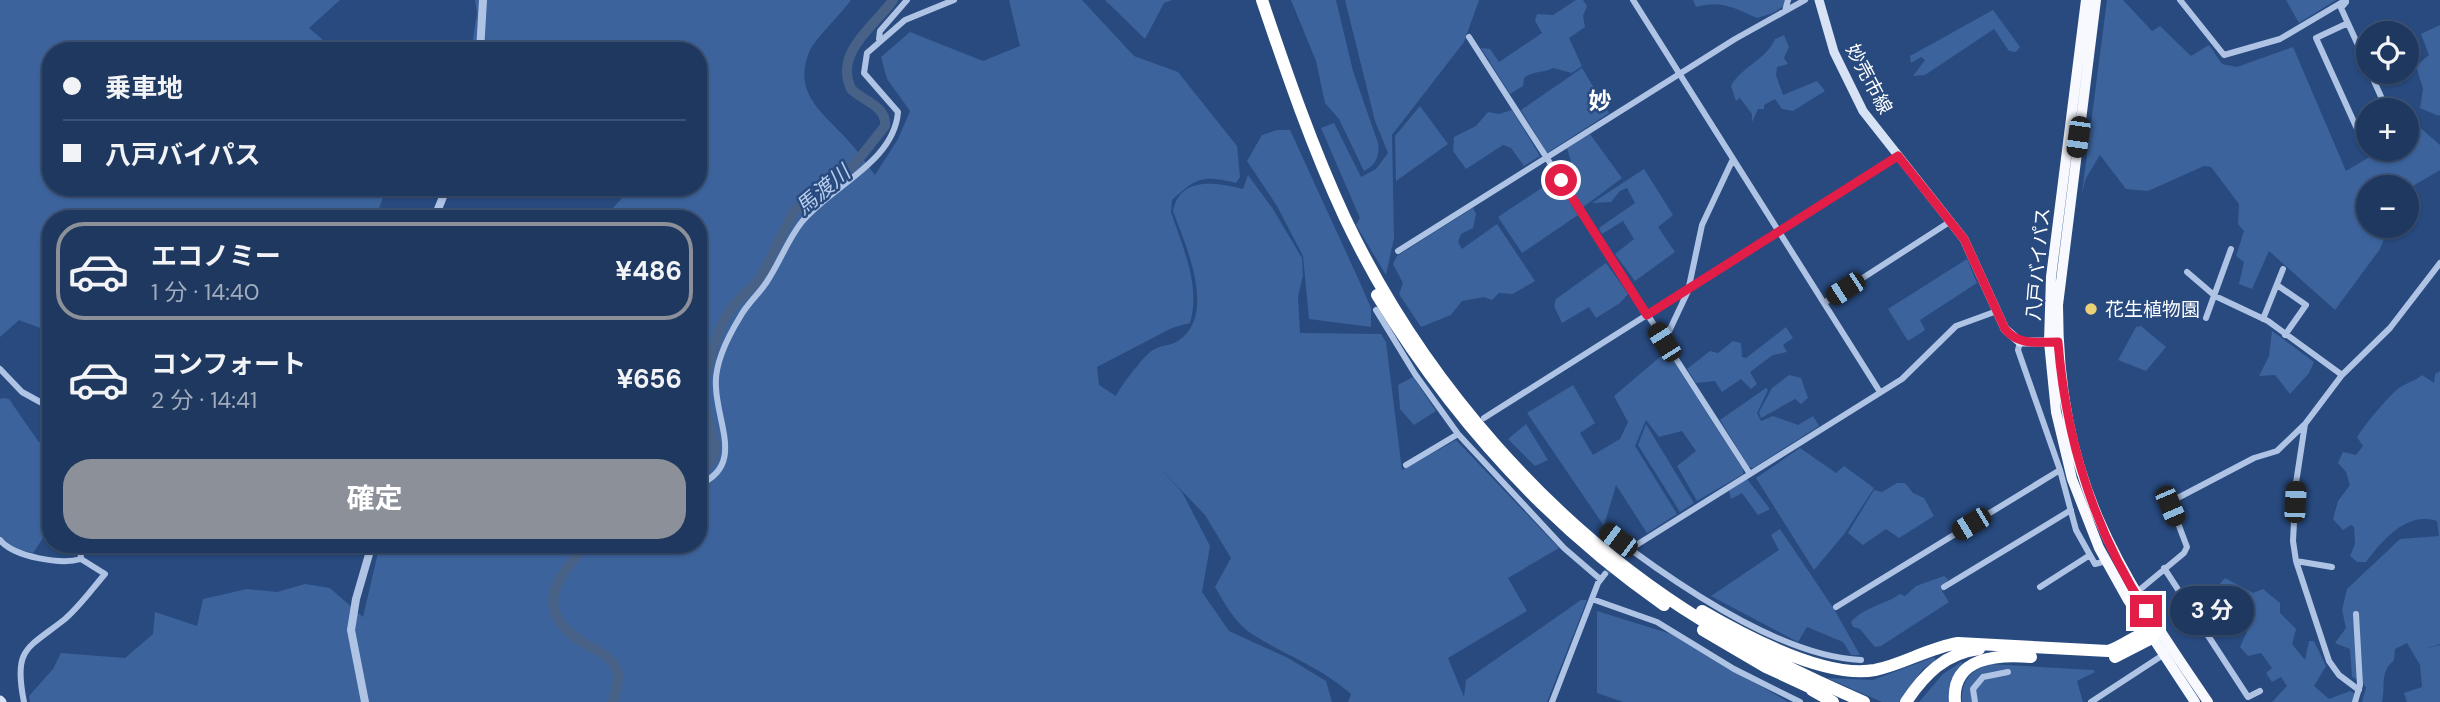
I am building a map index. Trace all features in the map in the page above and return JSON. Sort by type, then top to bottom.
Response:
[{"type":"highway","points":[[1262,0],[1318,170],[1372,286],[1415,355],[1480,441],[1568,530],[1621,575],[1726,645],[1842,702]]},
{"type":"highway","name":"八戸バイパス","points":[[2086,0],[2051,277],[2053,342],[2062,440],[2083,511],[2106,561],[2152,632]]},
{"type":"highway","name":"八戸バイパス","points":[[2096,0],[2053,342],[2066,413],[2084,485],[2111,550],[2152,632]]},
{"type":"highway","points":[[1296,100],[1346,219],[1383,288],[1417,340],[1503,453],[1563,514],[1667,597],[1747,646],[1864,702]]},
{"type":"highway","points":[[1615,558],[1708,615],[1768,644],[1829,667],[1872,670],[1941,646],[1958,643],[2021,652]]},
{"type":"highway","points":[[1912,702],[1928,681],[1950,662],[1963,656],[1976,653],[2108,651],[2152,632]]},
{"type":"highway","points":[[2152,632],[2195,702]]},
{"type":"highway","points":[[2152,632],[2208,702]]},
{"type":"highway","points":[[1906,702],[1924,677],[1949,658],[1976,649],[2021,652]]},
{"type":"highway","points":[[1955,702],[1958,679],[1971,664],[1980,659],[2021,652]]},
{"type":"highway","points":[[1804,685],[1833,702]]},
{"type":"main road","name":"妙売市線","points":[[1819,0],[1824,23],[1845,77],[1863,111],[1964,239],[2005,329],[2021,342]]},
{"type":"main road","points":[[2021,342],[2053,342]]},
{"type":"street","points":[[481,42],[483,0]]},
{"type":"street","points":[[879,39],[880,31],[907,0]]},
{"type":"street","points":[[707,481],[715,478],[724,465],[724,430],[715,386],[720,361],[737,322],[766,283],[799,226],[867,165],[885,144],[897,124],[898,112],[864,73],[867,53],[879,39],[905,20],[954,0]]},
{"type":"street","points":[[1633,0],[1880,392]]},
{"type":"street","points":[[1785,11],[1787,0]]},
{"type":"street","points":[[1398,251],[1679,74],[1805,0]]},
{"type":"street","points":[[2180,0],[2224,55],[2280,39],[2347,0]]},
{"type":"street","points":[[2347,0],[2341,8],[2356,40]]},
{"type":"street","points":[[2348,23],[2316,38],[2356,127]]},
{"type":"street","points":[[1469,37],[1749,474]]},
{"type":"street","points":[[1484,418],[1898,156]]},
{"type":"street","points":[[1664,342],[1688,291],[1702,225],[1733,159]]},
{"type":"street","points":[[1824,303],[1951,221]]},
{"type":"street","points":[[2206,318],[2231,249]]},
{"type":"street","points":[[2135,594],[2184,553],[2187,547],[2170,502],[2253,458],[2277,451],[2305,424],[2342,375],[2390,328],[2440,262]]},
{"type":"street","points":[[2263,319],[2283,270]]},
{"type":"street","points":[[2187,272],[2215,296],[2263,319],[2342,375]]},
{"type":"street","points":[[2277,285],[2306,305],[2285,335]]},
{"type":"street","points":[[1376,310],[1415,374],[1458,434],[1564,548],[1602,576],[1552,702]]},
{"type":"street","points":[[1630,549],[1913,370],[1956,326],[1997,311]]},
{"type":"street","points":[[2021,342],[2018,350],[2060,470],[2076,530],[2095,564],[2106,561]]},
{"type":"street","points":[[0,369],[22,392],[42,403]]},
{"type":"street","points":[[2305,424],[2296,483],[2293,541],[2296,561],[2329,661],[2339,675],[2359,690]]},
{"type":"street","points":[[1406,465],[1458,434]]},
{"type":"street","points":[[1836,607],[2060,470]]},
{"type":"street","points":[[1944,587],[2071,510]]},
{"type":"street","points":[[1606,531],[1692,591],[1811,653],[1861,660]]},
{"type":"street","points":[[0,540],[15,552],[66,564],[80,559]]},
{"type":"street","points":[[80,553],[80,559]]},
{"type":"street","points":[[365,702],[351,630],[356,599],[369,553]]},
{"type":"street","points":[[2040,587],[2090,555]]},
{"type":"street","points":[[24,702],[20,669],[27,646],[66,617],[105,574],[80,559]]},
{"type":"street","points":[[2296,561],[2332,567]]},
{"type":"street","points":[[2164,568],[2248,697],[2260,691]]},
{"type":"street","points":[[1592,599],[1657,622],[1734,669],[1800,702]]},
{"type":"street","points":[[2355,702],[2359,690],[2356,614]]},
{"type":"street","points":[[2091,702],[2164,655]]},
{"type":"street","points":[[1975,702],[1973,690],[1983,677],[2008,672]]},
{"type":"shaded area","points":[[0,0],[340,0],[309,28],[325,42],[42,42],[42,196],[384,196],[378,210],[42,210],[42,329],[19,320],[0,337]]},
{"type":"shaded area","points":[[475,0],[851,0],[810,50],[805,66],[805,80],[814,104],[855,148],[875,175],[898,139],[910,111],[887,79],[881,57],[910,32],[983,61],[1020,46],[1009,0],[1082,0],[1134,56],[1178,72],[1237,146],[1240,177],[1236,183],[1216,179],[1195,182],[1172,200],[1171,212],[1192,281],[1193,309],[1190,323],[1172,328],[1097,367],[1099,385],[1116,396],[1149,353],[1178,341],[1190,329],[1196,314],[1197,297],[1190,260],[1173,211],[1177,199],[1183,192],[1201,184],[1243,189],[1248,175],[1273,209],[1302,258],[1303,275],[1298,297],[1300,333],[1381,334],[1386,342],[1402,470],[1456,440],[1559,548],[1508,578],[1527,611],[1448,658],[1464,697],[1466,680],[1581,600],[1587,600],[1547,702],[1348,702],[1351,694],[1339,684],[1252,634],[1235,619],[1215,587],[1231,558],[1205,515],[1160,468],[1182,492],[1210,546],[1202,592],[1229,631],[1288,658],[1326,681],[1332,702],[30,702],[29,696],[53,669],[61,653],[125,658],[153,634],[155,612],[197,626],[203,599],[247,589],[277,592],[305,584],[330,588],[363,617],[378,553],[707,553],[707,210],[611,210],[624,196],[707,196],[707,42],[472,42],[477,13]]},
{"type":"shaded area","points":[[1105,0],[1172,0],[1164,3],[1145,39]]},
{"type":"shaded area","points":[[1291,0],[1336,0],[1353,71],[1378,143],[1376,160],[1364,171],[1339,119],[1325,103],[1316,61]]},
{"type":"shaded area","points":[[1345,0],[1479,0],[1464,42],[1392,135],[1394,238],[1386,275],[1356,225],[1360,218],[1321,128],[1334,123],[1361,177],[1376,169],[1388,153],[1375,121]]},
{"type":"shaded area","points":[[1576,0],[1583,0],[1587,6],[1583,16],[1585,27],[1569,38],[1582,66],[1572,73],[1553,68],[1531,74],[1524,78],[1523,86],[1510,94],[1481,48],[1490,49],[1499,62],[1542,33],[1535,21],[1537,14],[1553,15]]},
{"type":"shaded area","points":[[1693,0],[1793,0],[1773,13],[1757,18],[1720,5],[1696,7]]},
{"type":"shaded area","points":[[2107,0],[2123,0],[2152,31],[2160,26],[2191,56],[2209,45],[2222,64],[2237,67],[2293,47],[2346,171],[2363,161],[2419,161],[2419,127],[2440,145],[2440,170],[2419,182],[2419,175],[2356,175],[2356,238],[2384,238],[2380,249],[2335,310],[2269,251],[2252,289],[2239,284],[2244,262],[2236,256],[2244,231],[2238,224],[2239,204],[2211,167],[2204,166],[2148,191],[2126,189],[2100,155],[2086,178],[2082,193]]},
{"type":"shaded area","points":[[2286,0],[2336,0],[2299,23]]},
{"type":"shaded area","points":[[1993,10],[2020,47],[2016,52],[2009,51],[1994,29],[1925,75],[1913,76],[1925,60],[1921,57],[1911,63],[1910,56]]},
{"type":"shaded area","points":[[2440,25],[2439,116],[2420,108],[2423,89],[2419,63],[2429,55],[2421,34]]},
{"type":"shaded area","points":[[1784,35],[1789,47],[1784,58],[1788,64],[1777,67],[1776,75],[1783,95],[1817,81],[1825,91],[1793,111],[1782,109],[1775,99],[1764,105],[1764,109],[1758,109],[1752,122],[1752,114],[1740,98],[1736,101],[1731,86],[1735,79],[1766,53],[1775,39]]},
{"type":"shaded area","points":[[1582,68],[1609,113],[1547,153],[1521,110]]},
{"type":"shaded area","points":[[1420,106],[1448,144],[1396,181],[1395,136]]},
{"type":"shaded area","points":[[1512,110],[1540,156],[1524,166],[1511,148],[1503,145],[1466,169],[1453,151],[1454,137],[1476,126],[1488,112],[1499,114]]},
{"type":"shaded area","points":[[1277,130],[1290,130],[1371,308],[1371,327],[1309,319],[1303,256],[1277,206],[1247,161],[1262,135]]},
{"type":"shaded area","points":[[1590,134],[1622,178],[1582,208],[1559,171],[1571,162],[1567,148]]},
{"type":"shaded area","points":[[1644,169],[1673,215],[1658,227],[1675,252],[1635,281],[1615,254],[1634,239],[1623,221],[1602,234],[1599,228],[1635,203],[1627,188],[1620,191],[1611,202],[1592,203]]},
{"type":"shaded area","points":[[1555,179],[1578,215],[1522,253],[1498,217]]},
{"type":"shaded area","points":[[1473,208],[1476,214],[1473,228],[1461,234],[1458,242],[1462,249],[1497,224],[1535,281],[1513,294],[1499,293],[1492,300],[1484,297],[1462,301],[1451,315],[1421,327],[1399,294],[1403,283],[1393,264],[1397,256]]},
{"type":"shaded area","points":[[1967,259],[1977,283],[1920,320],[1925,330],[1908,341],[1888,309]]},
{"type":"shaded area","points":[[1606,263],[1628,294],[1620,303],[1596,318],[1589,307],[1562,323],[1554,306],[1556,299]]},
{"type":"shaded area","points":[[2141,326],[2166,347],[2146,371],[2118,360],[2136,327]]},
{"type":"shaded area","points":[[1786,327],[1793,338],[1783,345],[1787,352],[1773,355],[1750,372],[1757,384],[1751,389],[1741,379],[1722,392],[1715,381],[1696,383],[1687,369],[1710,351],[1718,353],[1733,341],[1741,343],[1742,357],[1746,358]]},
{"type":"shaded area","points":[[2272,331],[2314,362],[2309,373],[2290,394],[2275,375],[2259,376],[2269,356]]},
{"type":"shaded area","points":[[1667,351],[1743,469],[1743,474],[1697,501],[1677,466],[1696,451],[1682,431],[1659,437],[1646,420],[1635,446],[1677,514],[1647,533],[1616,485],[1604,526],[1527,413],[1573,385],[1595,423],[1580,433],[1593,455],[1620,439],[1628,422],[1614,396]]},
{"type":"shaded area","points":[[2440,371],[2440,644],[2428,648],[2440,645],[2440,702],[2407,702],[2404,693],[2422,687],[2420,665],[2407,643],[2395,649],[2394,660],[2386,670],[2382,702],[2362,702],[2366,688],[2352,677],[2350,649],[2335,643],[2346,628],[2342,610],[2347,589],[2400,539],[2439,536],[2437,521],[2415,520],[2387,537],[2366,562],[2357,562],[2350,556],[2355,544],[2354,527],[2351,525],[2343,530],[2333,519],[2338,501],[2350,485],[2346,472],[2338,463],[2343,452],[2356,455],[2363,446],[2357,437],[2397,389],[2422,375],[2434,383],[2435,374]]},
{"type":"shaded area","points":[[1789,375],[1801,378],[1808,398],[1801,404],[1795,399],[1761,418],[1759,412],[1772,388]]},
{"type":"shaded area","points":[[1413,377],[1436,411],[1414,425],[1400,409],[1398,385]]},
{"type":"shaded area","points":[[1766,388],[1768,390],[1757,413],[1761,421],[1773,416],[1798,425],[1813,416],[1819,426],[1753,468],[1749,467],[1720,420]]},
{"type":"shaded area","points":[[0,399],[9,399],[42,443],[42,540],[33,553],[15,549],[0,536]]},
{"type":"shaded area","points":[[1526,424],[1548,460],[1535,466],[1508,439]]},
{"type":"shaded area","points":[[1646,424],[1694,503],[1680,512],[1638,445]]},
{"type":"shaded area","points":[[1800,448],[1836,473],[1844,466],[1874,488],[1845,533],[1814,570],[1756,478]]},
{"type":"shaded area","points":[[1747,479],[1770,509],[1758,515],[1742,493],[1731,499],[1729,491]]},
{"type":"shaded area","points":[[1897,483],[1905,483],[1913,493],[1924,498],[1934,516],[1899,538],[1886,529],[1863,545],[1848,533],[1874,490],[1882,492]]},
{"type":"shaded area","points":[[1780,529],[1834,609],[1860,655],[1851,655],[1843,642],[1807,627],[1798,642],[1711,596],[1779,550],[1771,535]]},
{"type":"shaded area","points":[[1944,576],[1948,579],[1942,591],[1949,602],[1881,646],[1875,647],[1860,629],[1853,627],[1851,622],[1862,613],[1900,594],[1905,596],[1916,586]]},
{"type":"shaded area","points":[[2225,578],[2253,593],[2263,589],[2280,603],[2280,613],[2296,629],[2292,644],[2305,660],[2309,641],[2314,641],[2326,666],[2314,686],[2329,699],[2350,691],[2356,694],[2353,702],[2272,702],[2287,686],[2281,677],[2272,682],[2266,673],[2272,668],[2261,653],[2248,656],[2240,647],[2249,627],[2214,598],[2217,587]]},
{"type":"shaded area","points":[[1597,611],[1671,634],[1788,702],[1623,702],[1597,693]]},
{"type":"shaded area","points":[[1934,657],[1936,660],[1923,669],[1899,702],[1882,702],[1827,678],[1873,680]]},
{"type":"shaded area","points":[[1961,662],[1964,665],[1950,702],[1919,702],[1943,674]]},
{"type":"shaded area","points":[[1989,664],[2095,672],[2077,681],[2083,702],[1962,702],[1963,688],[1968,678]]},
{"type":"waterway","name":"馬渡川","points":[[707,369],[721,326],[732,307],[760,279],[794,211],[854,165],[885,126],[882,113],[851,89],[847,76],[848,63],[858,41],[893,0]]},
{"type":"waterway","name":"馬渡川","points":[[707,413],[715,447],[713,460],[707,465]]},
{"type":"waterway","name":"馬渡川","points":[[579,553],[558,583],[554,608],[558,620],[568,632],[603,654],[614,665],[618,678],[613,702]]},
{"type":"tunnel","points":[[1605,574],[1630,549]]},
{"type":"place","name":"花生植物園","points":[[2091,309]]},
{"type":"district","name":"妙","points":[[1600,101]]},
{"type":"route","points":[[1561,180],[1647,315],[1898,156],[1929,191],[1964,239],[2005,329],[2012,338],[2026,343],[2058,342],[2066,413],[2084,485],[2111,550],[2146,611]]}]
